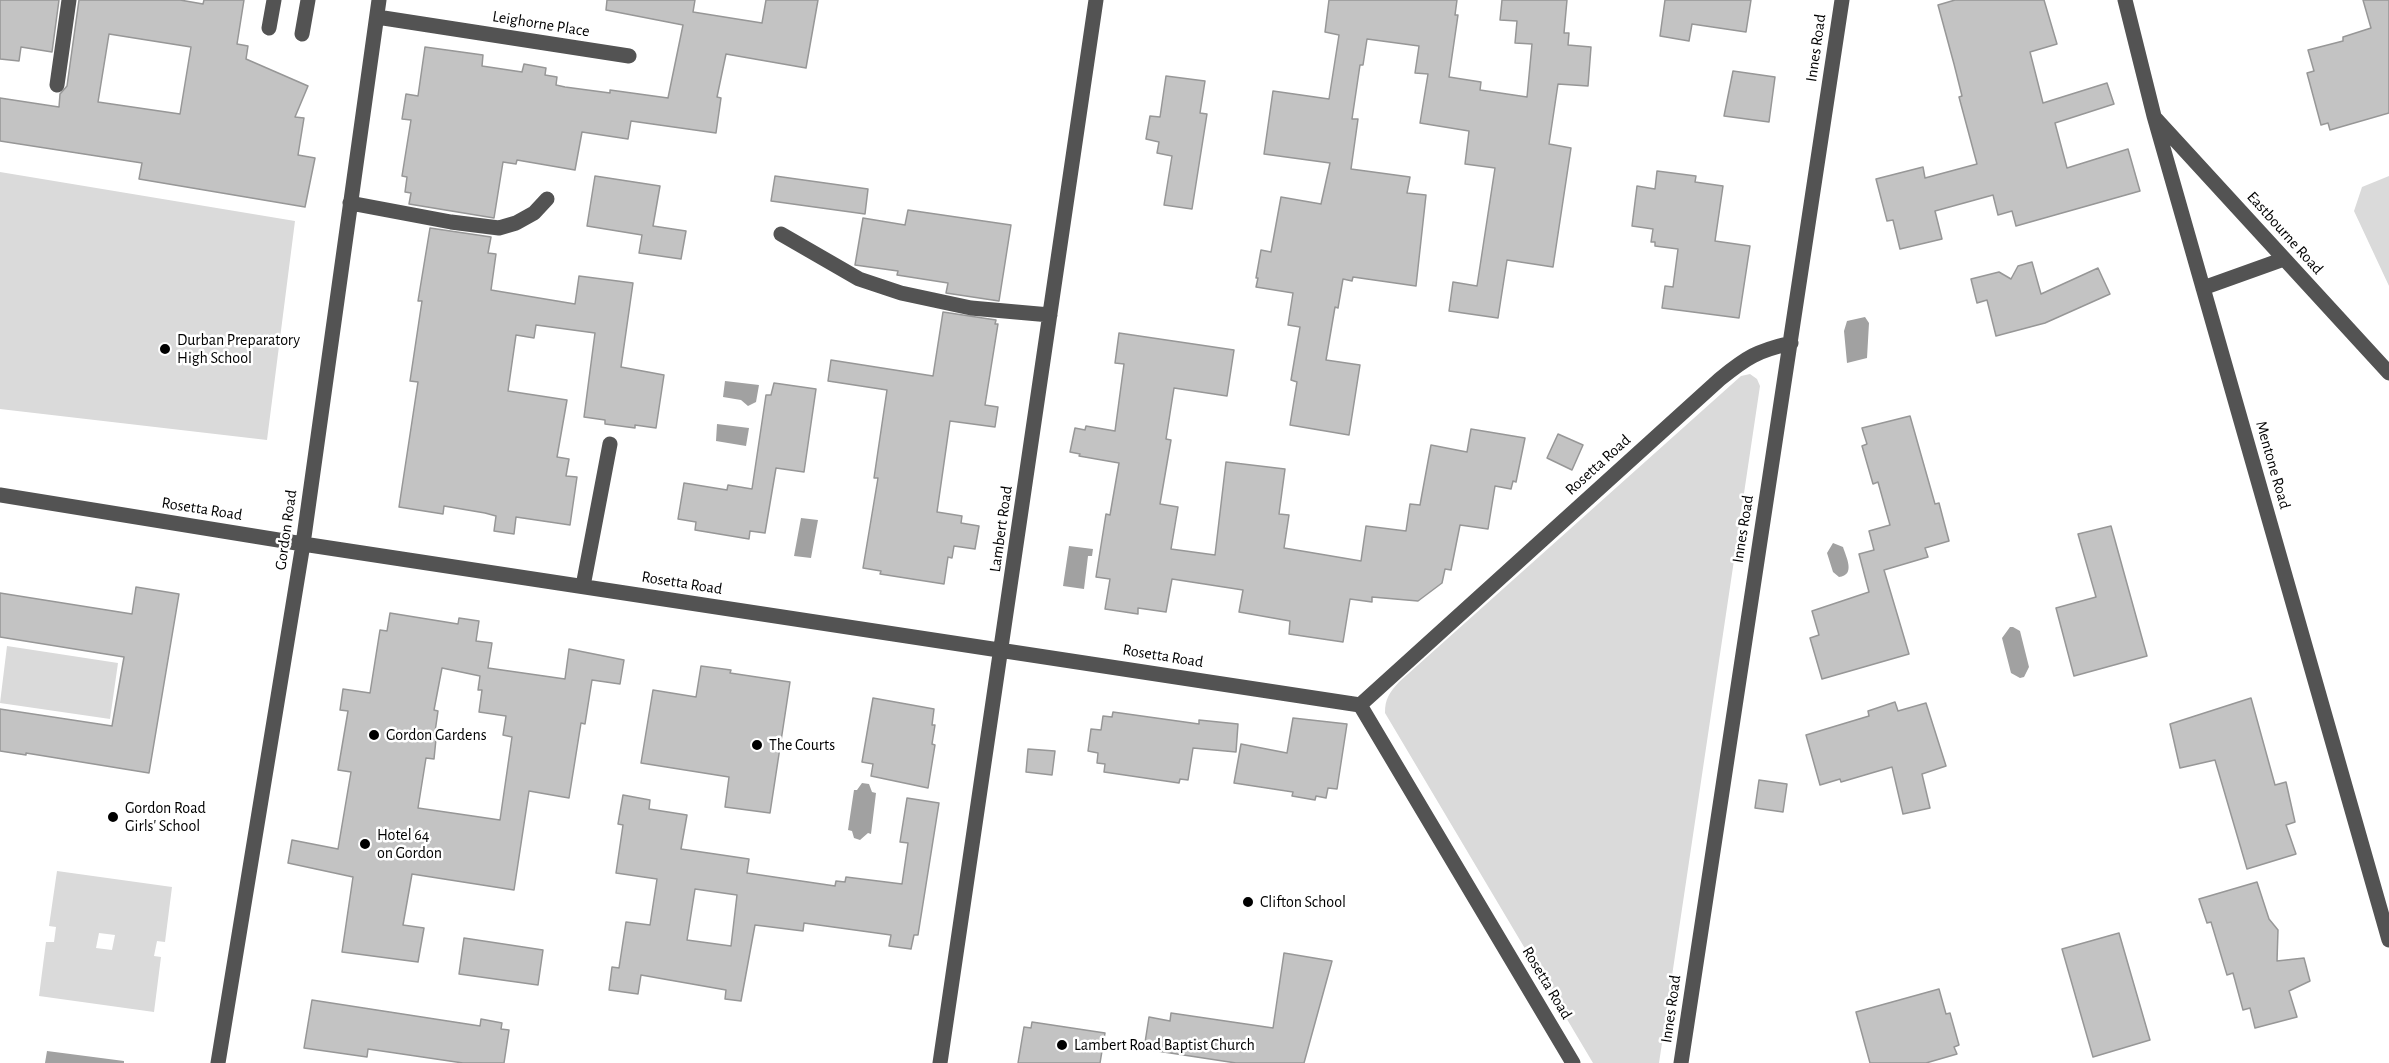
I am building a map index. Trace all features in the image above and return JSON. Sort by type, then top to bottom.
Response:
[{"type":"street","points":[[57,85],[69,0]]},
{"type":"street","points":[[269,28],[274,0]]},
{"type":"street","points":[[302,34],[308,0]]},
{"type":"street","name":"Gordon Road","points":[[218,1063],[303,544],[379,0]]},
{"type":"street","name":"Lambert Road","points":[[940,1063],[1096,0]]},
{"type":"street","name":"Innes Road","points":[[1681,1063],[1741,654],[1791,343],[1842,0]]},
{"type":"street","name":"Mentone Road","points":[[2125,0],[2154,116],[2389,940]]},
{"type":"street","name":"Leighorne Place","points":[[377,17],[629,56]]},
{"type":"street","name":"Eastbourne Road","points":[[2154,116],[2389,373]]},
{"type":"street","points":[[350,203],[452,222],[499,228],[516,223],[534,213],[547,199]]},
{"type":"street","points":[[781,234],[859,279],[901,293],[971,308],[1050,315]]},
{"type":"street","points":[[2203,288],[2284,259]]},
{"type":"street","name":"Rosetta Road","points":[[1360,705],[1720,379],[1742,361],[1763,349],[1791,343]]},
{"type":"street","points":[[583,586],[610,444]]},
{"type":"street","name":"Rosetta Road","points":[[0,495],[303,544],[1360,705]]},
{"type":"street","name":"Rosetta Road","points":[[1360,705],[1574,1063]]},
{"type":"shaded area","points":[[0,172],[295,221],[267,440],[0,409]]},
{"type":"shaded area","points":[[2389,176],[2389,286],[2354,211],[2362,187]]},
{"type":"shaded area","points":[[1865,317],[1869,323],[1867,358],[1847,363],[1844,331],[1847,321]]},
{"type":"shaded area","points":[[1750,374],[1757,379],[1760,386],[1659,1063],[1593,1063],[1385,713],[1386,704],[1390,693],[1399,682],[1741,376]]},
{"type":"shaded area","points":[[725,381],[759,385],[756,402],[748,406],[741,400],[723,397]]},
{"type":"shaded area","points":[[717,424],[749,428],[746,446],[716,441]]},
{"type":"shaded area","points":[[801,518],[818,520],[811,558],[794,556]]},
{"type":"shaded area","points":[[1833,543],[1843,547],[1849,565],[1844,576],[1839,577],[1833,572],[1827,553]]},
{"type":"shaded area","points":[[1069,546],[1093,549],[1092,556],[1088,556],[1084,589],[1063,586]]},
{"type":"shaded area","points":[[2010,627],[2020,631],[2029,667],[2024,677],[2020,678],[2011,673],[2002,638]]},
{"type":"shaded area","points":[[7,646],[118,663],[110,719],[0,703]]},
{"type":"shaded area","points":[[862,783],[869,784],[872,792],[876,793],[871,834],[868,833],[860,840],[854,838],[852,831],[848,830],[854,790],[857,790]]},
{"type":"shaded area","points":[[57,871],[172,887],[165,942],[157,941],[154,956],[161,957],[154,1012],[39,996],[46,942],[54,942],[56,927],[49,926]],"holes":[[[99,933],[115,935],[112,950],[96,948]]]},
{"type":"shaded area","points":[[47,1051],[124,1061],[124,1063],[45,1063]]},
{"type":"building","points":[[0,0],[59,0],[52,52],[21,47],[19,61],[0,59]]},
{"type":"building","points":[[79,0],[180,0],[203,4],[204,0],[244,0],[237,44],[248,46],[246,59],[308,86],[295,117],[304,118],[298,155],[315,158],[305,207],[139,179],[142,163],[0,141],[0,98],[59,107],[60,94],[67,86]],"holes":[[[109,34],[191,47],[180,114],[98,102]]]},
{"type":"building","points":[[607,0],[695,0],[693,12],[762,23],[766,0],[818,0],[806,68],[726,54],[717,97],[721,98],[716,133],[631,121],[628,139],[582,132],[575,170],[517,160],[516,164],[503,162],[494,218],[409,204],[411,193],[405,192],[407,177],[402,176],[411,120],[402,119],[406,94],[418,96],[425,47],[483,55],[482,66],[522,72],[524,64],[546,68],[545,75],[557,77],[556,85],[565,87],[668,98],[683,25],[606,10]]},
{"type":"building","points":[[1329,0],[1457,0],[1455,15],[1458,15],[1449,77],[1481,82],[1480,90],[1527,97],[1532,44],[1515,43],[1517,21],[1500,20],[1502,0],[1567,0],[1564,33],[1569,33],[1568,45],[1591,47],[1588,86],[1558,84],[1549,144],[1571,148],[1553,267],[1507,260],[1498,318],[1449,311],[1453,282],[1477,286],[1495,168],[1465,164],[1469,131],[1420,123],[1428,74],[1415,73],[1419,46],[1367,39],[1363,65],[1360,65],[1352,119],[1358,119],[1351,169],[1410,177],[1407,193],[1426,195],[1416,286],[1353,277],[1352,281],[1343,279],[1338,308],[1335,307],[1326,360],[1360,365],[1349,435],[1290,425],[1297,382],[1291,380],[1300,327],[1288,325],[1293,293],[1256,287],[1261,250],[1271,252],[1281,197],[1321,204],[1330,163],[1264,154],[1273,91],[1329,99],[1339,35],[1325,32]]},
{"type":"building","points":[[1665,0],[1751,0],[1746,32],[1692,24],[1689,41],[1660,36]]},
{"type":"building","points":[[1955,0],[2044,0],[2057,44],[2030,52],[2043,103],[2107,83],[2114,104],[2055,123],[2067,168],[2128,149],[2140,191],[2016,226],[2012,211],[1998,215],[1993,195],[1935,211],[1942,239],[1900,249],[1893,220],[1887,221],[1876,179],[1923,167],[1925,178],[1977,164],[1938,5]]},
{"type":"building","points":[[2363,0],[2389,0],[2389,113],[2330,130],[2328,123],[2321,125],[2307,73],[2314,71],[2308,50],[2343,41],[2343,37],[2371,28]]},
{"type":"building","points":[[1733,71],[1775,77],[1769,122],[1724,116]]},
{"type":"building","points":[[1166,76],[1205,81],[1200,113],[1207,114],[1192,209],[1164,205],[1172,156],[1157,153],[1159,142],[1146,139],[1150,116],[1160,117]]},
{"type":"building","points":[[1657,171],[1696,176],[1695,182],[1723,186],[1715,241],[1750,246],[1739,318],[1662,308],[1665,286],[1673,287],[1678,249],[1655,246],[1655,242],[1651,242],[1653,229],[1632,226],[1637,186],[1655,189]]},
{"type":"building","points":[[595,176],[660,186],[653,226],[686,231],[681,259],[639,253],[642,235],[587,226]]},
{"type":"building","points":[[775,176],[868,189],[865,214],[771,201]]},
{"type":"building","points":[[908,210],[1011,225],[999,301],[946,293],[948,283],[897,275],[898,271],[855,265],[863,218],[905,225]]},
{"type":"building","points":[[430,228],[491,237],[488,253],[496,254],[491,290],[575,304],[579,276],[633,283],[621,367],[664,375],[656,428],[605,424],[605,420],[584,417],[595,333],[536,325],[534,338],[516,335],[508,391],[567,400],[557,457],[569,459],[566,476],[577,477],[570,525],[516,517],[514,534],[494,531],[496,516],[485,513],[444,506],[443,514],[399,507],[418,382],[410,381],[422,301],[418,301]]},
{"type":"building","points":[[2032,262],[2041,294],[2098,268],[2110,294],[2045,323],[1996,336],[1987,300],[1977,303],[1971,279],[1999,272],[2011,279],[2018,266]]},
{"type":"building","points":[[943,312],[996,320],[995,324],[998,324],[985,405],[998,407],[995,427],[950,421],[937,512],[962,516],[961,523],[979,526],[975,549],[954,546],[952,558],[948,557],[944,584],[880,574],[881,571],[863,568],[878,478],[874,478],[887,390],[828,381],[831,360],[933,376]]},
{"type":"building","points":[[1119,333],[1234,350],[1227,396],[1174,388],[1166,439],[1171,440],[1160,504],[1178,507],[1171,549],[1215,555],[1226,462],[1285,469],[1279,514],[1289,515],[1284,548],[1361,561],[1366,526],[1406,531],[1410,504],[1420,505],[1431,445],[1467,452],[1471,429],[1525,438],[1516,482],[1513,481],[1511,489],[1495,486],[1488,529],[1460,525],[1451,570],[1445,569],[1442,583],[1418,601],[1372,597],[1372,602],[1350,599],[1343,642],[1289,634],[1290,621],[1239,612],[1243,590],[1172,579],[1166,612],[1138,608],[1138,614],[1105,609],[1110,579],[1096,577],[1106,514],[1110,515],[1119,463],[1079,456],[1080,454],[1070,452],[1075,428],[1085,430],[1086,426],[1115,431],[1124,364],[1115,363]]},
{"type":"building","points":[[774,383],[816,389],[804,472],[776,468],[765,533],[750,531],[749,539],[695,530],[696,522],[678,519],[684,483],[727,490],[728,485],[752,489],[766,395],[771,395]]},
{"type":"building","points":[[1910,416],[1935,504],[1939,503],[1949,541],[1925,548],[1928,557],[1884,570],[1909,654],[1822,679],[1810,638],[1819,635],[1812,611],[1869,592],[1859,554],[1874,550],[1869,531],[1890,525],[1878,482],[1873,484],[1862,446],[1867,444],[1862,428]]},
{"type":"building","points":[[1558,434],[1583,445],[1572,470],[1547,458]]},
{"type":"building","points":[[2111,526],[2147,656],[2074,676],[2056,608],[2096,597],[2078,534]]},
{"type":"building","points":[[136,587],[179,594],[149,773],[26,753],[26,755],[0,751],[0,709],[112,726],[124,657],[0,637],[0,593],[132,614]]},
{"type":"building","points":[[390,613],[458,624],[459,618],[479,621],[476,641],[492,643],[488,668],[565,679],[569,649],[624,660],[620,684],[592,680],[585,724],[581,723],[569,798],[529,791],[514,890],[412,874],[403,925],[424,928],[418,962],[342,952],[353,877],[288,863],[292,840],[338,849],[351,772],[338,770],[348,711],[340,710],[343,689],[370,693],[380,630],[387,631]],"holes":[[[442,668],[480,676],[478,690],[482,690],[479,712],[506,716],[503,735],[512,737],[500,820],[418,808],[426,758],[434,759],[438,711],[434,710]]]},
{"type":"building","points":[[701,666],[790,682],[770,813],[725,807],[729,777],[641,763],[653,690],[696,697]]},
{"type":"building","points":[[873,698],[934,709],[932,725],[935,725],[932,744],[935,745],[928,788],[871,776],[873,764],[862,762]]},
{"type":"building","points":[[2251,698],[2275,785],[2286,782],[2295,822],[2286,825],[2296,854],[2247,869],[2215,760],[2180,768],[2170,724]]},
{"type":"building","points":[[1895,702],[1898,711],[1926,703],[1946,766],[1922,774],[1930,808],[1903,814],[1892,767],[1841,782],[1840,779],[1820,785],[1806,735],[1869,716],[1868,711]]},
{"type":"building","points":[[1113,712],[1199,724],[1199,720],[1238,724],[1236,752],[1193,748],[1188,780],[1180,779],[1179,783],[1104,772],[1105,764],[1097,763],[1098,753],[1088,751],[1091,729],[1101,730],[1103,716],[1112,717]]},
{"type":"building","points":[[1293,718],[1347,724],[1337,789],[1328,788],[1326,798],[1316,796],[1315,800],[1292,796],[1293,792],[1234,783],[1241,744],[1287,753]]},
{"type":"building","points":[[1028,749],[1055,751],[1052,775],[1026,772]]},
{"type":"building","points":[[1759,780],[1787,784],[1783,812],[1755,808]]},
{"type":"building","points":[[623,795],[650,800],[649,809],[687,815],[681,849],[749,859],[747,873],[835,886],[836,881],[845,882],[846,877],[902,884],[908,843],[900,842],[907,798],[939,803],[918,935],[914,935],[911,949],[889,946],[891,935],[804,923],[803,931],[755,925],[741,1001],[725,999],[726,990],[641,975],[638,994],[609,990],[612,967],[619,968],[626,922],[650,925],[657,879],[616,873],[623,825],[618,824]],"holes":[[[695,889],[737,895],[731,946],[687,940]]]},
{"type":"building","points":[[2257,882],[2269,919],[2278,930],[2277,961],[2304,958],[2310,981],[2289,991],[2297,1017],[2255,1028],[2250,1008],[2243,1010],[2233,973],[2227,975],[2211,922],[2207,923],[2199,899]]},
{"type":"building","points":[[2119,933],[2150,1040],[2093,1057],[2062,949]]},
{"type":"building","points":[[464,938],[543,950],[538,985],[459,974]]},
{"type":"building","points":[[1284,953],[1332,961],[1304,1063],[1236,1063],[1144,1049],[1149,1017],[1170,1021],[1171,1013],[1273,1028]]},
{"type":"building","points":[[1939,989],[1946,1014],[1950,1013],[1959,1045],[1954,1047],[1957,1054],[1926,1063],[1870,1063],[1856,1012]]},
{"type":"building","points":[[312,1000],[480,1026],[481,1019],[502,1023],[501,1029],[509,1030],[504,1063],[463,1063],[368,1049],[367,1057],[304,1048]]},
{"type":"building","name":"Lambert Road Baptist Church","points":[[1032,1022],[1105,1033],[1100,1063],[1018,1063],[1024,1027],[1031,1028]]},
{"type":"place","name":"Durban Preparatory High School","points":[[165,349]]},
{"type":"place","name":"Gordon Gardens","points":[[374,735]]},
{"type":"place","name":"The Courts","points":[[757,745]]},
{"type":"place","name":"Gordon Road Girls' School","points":[[113,817]]},
{"type":"place","name":"Hotel 64 on Gordon","points":[[365,844]]},
{"type":"place","name":"Clifton School","points":[[1248,902]]},
{"type":"place","name":"Lambert Road Baptist Church","points":[[1062,1045]]}]
